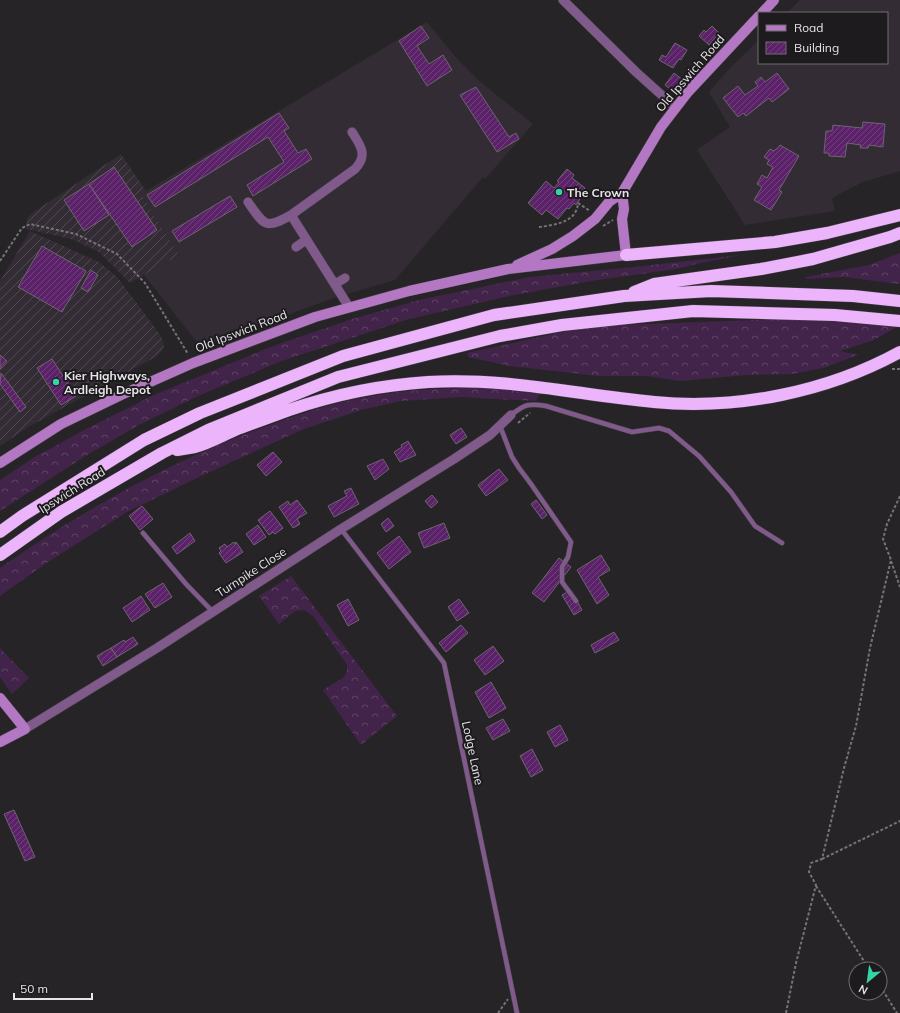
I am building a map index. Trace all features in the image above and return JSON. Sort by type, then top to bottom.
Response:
[{"type":"highway","points":[[626,255],[775,242],[827,233],[900,215]]},
{"type":"highway","points":[[624,296],[654,284],[761,269],[813,259],[900,233]]},
{"type":"highway","points":[[624,296],[711,290],[853,296],[900,301]]},
{"type":"highway","name":"Ipswich Road","points":[[0,532],[22,516],[144,440],[200,413],[343,356],[494,315],[624,296]]},
{"type":"highway","points":[[162,453],[208,430],[338,378],[500,336],[539,329],[562,325],[693,311],[836,315],[900,321]]},
{"type":"highway","points":[[162,453],[196,446],[307,405],[336,397],[398,385],[474,380],[544,387],[616,398],[656,402],[684,404],[728,402],[754,400],[818,385],[845,377],[888,359],[900,352]]},
{"type":"highway","name":"Ipswich Road","points":[[0,555],[60,512],[162,453]]},
{"type":"street","points":[[563,0],[636,72],[676,108]]},
{"type":"street","points":[[763,12],[774,0]]},
{"type":"street","name":"Old Ipswich Road","points":[[508,269],[566,241],[582,230],[597,217],[609,202],[622,193],[657,134],[688,92],[758,17]]},
{"type":"street","points":[[248,202],[263,222],[271,225],[280,222],[291,215],[360,164],[363,151],[352,132]]},
{"type":"street","points":[[622,193],[624,209],[622,219],[626,255]]},
{"type":"street","points":[[291,215],[350,307]]},
{"type":"street","points":[[296,247],[306,240]]},
{"type":"street","name":"Old Ipswich Road","points":[[0,463],[61,424],[121,395],[193,363],[315,317],[435,284],[508,269],[626,255]]},
{"type":"street","points":[[335,284],[345,278]]},
{"type":"street","name":"Turnpike Close","points":[[0,742],[25,729],[157,648],[341,529],[454,459],[490,435],[511,415]]},
{"type":"street","points":[[0,698],[25,729]]},
{"type":"lane","points":[[511,415],[526,405],[533,404],[546,406],[632,432],[659,428],[669,431],[703,461],[731,492],[756,526],[782,543]]},
{"type":"lane","points":[[500,426],[512,457],[571,542],[568,557],[562,566],[562,582],[576,601]]},
{"type":"lane","name":"Lodge Lane","points":[[341,529],[444,663],[517,1013]]},
{"type":"lane","points":[[143,533],[186,584],[213,612]]},
{"type":"path","points":[[539,227],[559,224],[568,219],[578,206],[578,202],[597,217]]},
{"type":"path","points":[[0,261],[22,228],[30,224],[76,234],[117,254],[145,283],[193,363]]},
{"type":"path","points":[[900,496],[887,524],[883,539],[900,587]]},
{"type":"path","points":[[822,859],[844,768],[856,726],[870,648],[891,560]]},
{"type":"path","points":[[864,961],[816,885],[809,872],[811,863],[900,821]]},
{"type":"path","points":[[786,1013],[796,963],[816,885]]},
{"type":"path","points":[[498,1013],[513,992]]},
{"type":"path","points":[[888,999],[897,1013]]},
{"type":"shaded area","points":[[800,0],[900,0],[900,171],[863,182],[832,198],[835,211],[745,225],[697,150],[730,127],[709,92],[730,68],[758,41],[758,64],[888,64],[888,12],[788,12]]},
{"type":"shaded area","points":[[427,22],[458,60],[479,81],[533,124],[485,179],[483,177],[395,280],[337,297],[200,346],[144,275],[179,255],[141,194]]},
{"type":"shaded area","points":[[121,154],[146,191],[141,194],[179,255],[130,283],[99,252],[71,239],[26,229],[27,218],[35,211]]},
{"type":"shaded area","points":[[30,231],[99,262],[110,271],[118,278],[161,336],[164,346],[162,351],[157,356],[30,426],[0,446],[0,281]]},
{"type":"green space","points":[[900,253],[900,283],[898,284],[844,277],[807,279],[805,277],[869,265]]},
{"type":"green space","points":[[741,255],[677,269],[597,280],[514,295],[409,319],[279,362],[196,397],[137,426],[84,457],[0,511],[0,480],[33,458],[86,429],[154,395],[273,346],[352,319],[419,300],[529,277]]},
{"type":"green space","points":[[840,317],[900,325],[874,340],[840,351],[858,355],[823,368],[792,374],[746,375],[680,381],[647,376],[598,376],[509,366],[469,358],[467,353],[589,326]]},
{"type":"green space","points":[[487,388],[540,394],[536,401],[460,397],[401,401],[361,410],[304,429],[127,512],[48,562],[0,596],[0,568],[67,524],[136,484],[207,450],[292,417],[349,400],[415,390]]},
{"type":"green space","points":[[291,576],[397,716],[361,745],[323,690],[344,677],[347,672],[347,665],[313,616],[304,610],[295,611],[279,624],[259,596]]},
{"type":"green space","points":[[0,648],[29,678],[12,694],[0,677]]},
{"type":"building","points":[[421,26],[429,38],[417,46],[429,64],[443,55],[452,70],[427,86],[399,41]]},
{"type":"building","points":[[712,26],[719,33],[709,45],[699,36],[704,30],[706,32]]},
{"type":"building","points":[[675,43],[687,50],[681,60],[679,59],[673,68],[659,60],[662,55],[666,57]]},
{"type":"building","points":[[674,73],[683,80],[675,93],[665,85]]},
{"type":"building","points":[[777,73],[789,89],[772,102],[769,98],[746,116],[743,113],[738,117],[723,98],[738,86],[745,95],[758,86],[755,82],[761,77],[765,82]]},
{"type":"building","points":[[476,87],[509,137],[516,133],[519,139],[497,152],[460,95]]},
{"type":"building","points":[[279,113],[289,128],[284,131],[298,153],[306,149],[312,159],[253,196],[247,185],[284,162],[268,137],[155,207],[147,195]]},
{"type":"building","points":[[863,122],[885,124],[883,147],[869,145],[868,148],[860,148],[861,145],[847,143],[845,157],[829,156],[829,153],[824,153],[826,131],[832,131],[833,125],[862,128]]},
{"type":"building","points":[[780,145],[799,156],[779,190],[782,192],[771,210],[754,200],[762,187],[757,184],[762,175],[767,178],[773,167],[767,164],[769,160],[764,157],[770,149],[774,151]]},
{"type":"building","points":[[114,167],[157,230],[132,247],[89,184]]},
{"type":"building","name":"The Crown","points":[[567,169],[574,175],[572,178],[585,188],[577,197],[580,199],[576,205],[574,203],[569,209],[567,208],[558,219],[546,210],[542,215],[528,203],[546,181],[554,188],[559,182],[557,181]]},
{"type":"building","points":[[89,184],[109,215],[84,231],[64,200]]},
{"type":"building","points":[[230,196],[237,207],[179,242],[172,231]]},
{"type":"building","points":[[42,246],[86,271],[62,312],[18,287]]},
{"type":"building","points":[[91,270],[98,275],[88,292],[81,288]]},
{"type":"building","points":[[0,355],[7,361],[0,369]]},
{"type":"building","name":"Kier Highways, Ardleigh Depot","points":[[52,359],[76,396],[61,405],[37,368]]},
{"type":"building","points":[[1,373],[26,407],[20,412],[0,384]]},
{"type":"building","points":[[461,428],[467,437],[456,444],[450,435]]},
{"type":"building","points":[[408,441],[416,455],[400,462],[394,452]]},
{"type":"building","points":[[273,452],[282,462],[266,476],[257,465]]},
{"type":"building","points":[[383,459],[389,469],[375,480],[367,466]]},
{"type":"building","points":[[499,469],[508,480],[486,496],[478,485]]},
{"type":"building","points":[[351,488],[359,504],[334,517],[328,506],[347,496],[344,491]]},
{"type":"building","points":[[432,495],[438,502],[431,508],[425,501]]},
{"type":"building","points":[[297,500],[307,513],[297,519],[300,524],[293,528],[279,507],[288,501],[290,505]]},
{"type":"building","points":[[536,500],[547,515],[542,519],[531,504]]},
{"type":"building","points":[[142,506],[153,519],[140,530],[129,516]]},
{"type":"building","points":[[270,511],[283,528],[275,534],[273,532],[269,535],[258,520]]},
{"type":"building","points":[[388,518],[394,526],[386,532],[381,524]]},
{"type":"building","points":[[444,523],[450,538],[424,548],[418,533]]},
{"type":"building","points":[[258,525],[266,537],[254,545],[246,534]]},
{"type":"building","points":[[190,533],[195,541],[177,554],[172,547]]},
{"type":"building","points":[[399,536],[411,552],[389,569],[377,553]]},
{"type":"building","points":[[234,542],[235,544],[236,542],[243,552],[226,563],[219,553],[221,551],[219,548],[225,544],[227,547]]},
{"type":"building","points":[[601,555],[610,570],[598,577],[609,595],[597,604],[577,570]]},
{"type":"building","points":[[559,558],[571,567],[544,602],[532,593]]},
{"type":"building","points":[[163,583],[172,597],[155,608],[145,594]]},
{"type":"building","points":[[571,590],[582,610],[574,615],[562,595]]},
{"type":"building","points":[[141,596],[150,610],[132,622],[123,608]]},
{"type":"building","points":[[348,599],[359,620],[348,626],[337,605]]},
{"type":"building","points":[[459,599],[469,613],[457,621],[448,607]]},
{"type":"building","points":[[461,625],[468,633],[446,652],[439,643]]},
{"type":"building","points":[[614,632],[619,640],[595,653],[591,645]]},
{"type":"building","points":[[133,637],[138,644],[117,657],[111,648],[124,640],[125,642]]},
{"type":"building","points":[[493,646],[504,661],[485,675],[474,660]]},
{"type":"building","points":[[111,648],[117,657],[103,666],[97,656]]},
{"type":"building","points":[[491,682],[506,708],[489,718],[475,692]]},
{"type":"building","points":[[503,719],[510,731],[493,740],[486,728]]},
{"type":"building","points":[[560,725],[568,740],[555,747],[547,732]]},
{"type":"building","points":[[532,749],[543,770],[531,777],[520,756]]},
{"type":"building","points":[[14,810],[35,857],[25,861],[4,814]]},
{"type":"place","name":"The Crown","points":[[559,192]]},
{"type":"place","name":"Kier Highways, Ardleigh Depot","points":[[56,382]]}]
